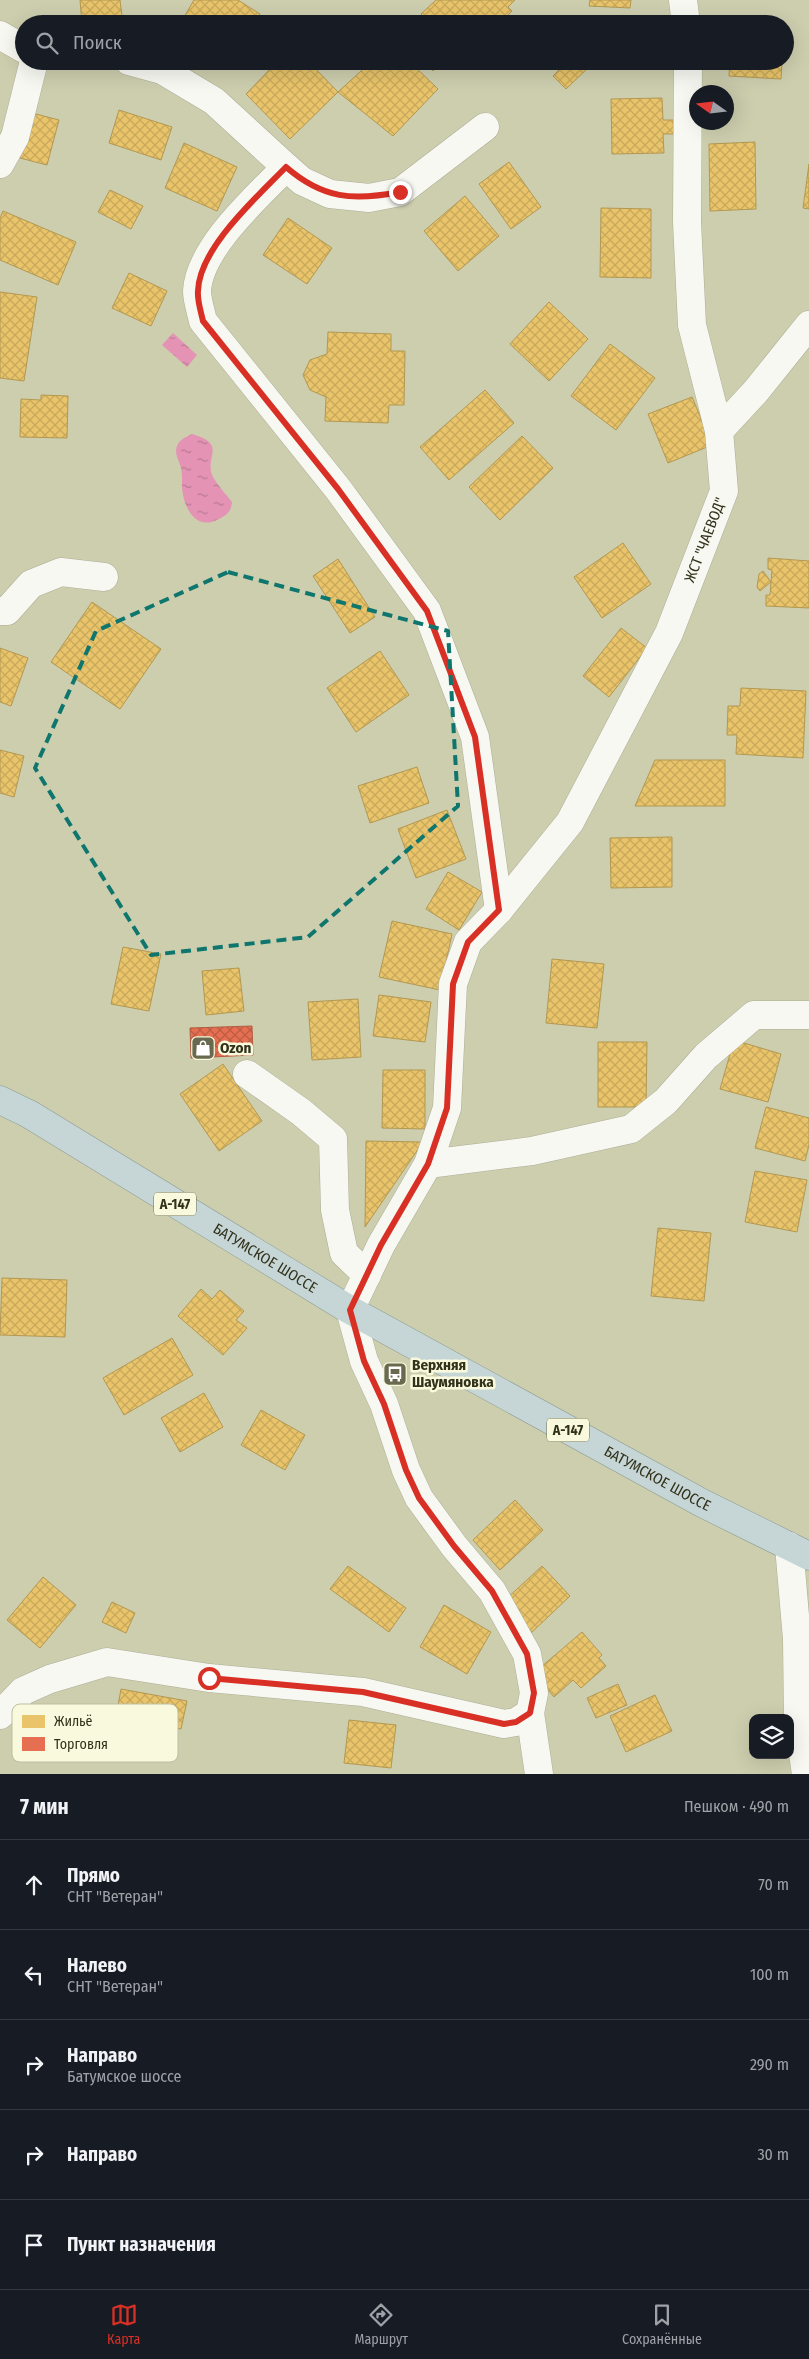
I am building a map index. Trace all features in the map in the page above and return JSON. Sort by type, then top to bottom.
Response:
[{"type":"highway","name":"БАТУМСКОЕ ШОССЕ","points":[[0,1100],[29,1114],[350,1310],[693,1498],[799,1551]]},
{"type":"street","points":[[683,0],[685,15]]},
{"type":"street","points":[[0,35],[15,44]]},
{"type":"street","points":[[0,164],[16,138],[32,70]]},
{"type":"street","points":[[162,70],[214,101],[302,181],[330,194],[369,198],[400,192],[485,127]]},
{"type":"street","name":"ЖСТ \"ЧАЕВОД\"","points":[[499,910],[570,822],[669,633],[724,491],[719,431],[692,325],[687,222],[688,70]]},
{"type":"street","points":[[286,167],[236,217],[206,262],[198,290],[203,321],[338,489],[427,611],[475,737],[499,910],[468,942],[453,984],[447,1108],[428,1164],[381,1245],[350,1310],[364,1361],[384,1404],[406,1470],[419,1498],[454,1546],[492,1591],[527,1654],[534,1693],[530,1713],[539,1774]]},
{"type":"street","points":[[719,431],[756,391],[809,325]]},
{"type":"street","points":[[0,611],[7,611],[31,584],[61,572],[104,577]]},
{"type":"street","points":[[428,1164],[532,1151],[631,1129],[666,1101],[706,1056],[754,1015],[809,1014]]},
{"type":"street","points":[[247,1074],[301,1112],[333,1139],[336,1210],[344,1253],[367,1275]]},
{"type":"street","points":[[799,1551],[796,1639],[798,1720],[806,1774]]},
{"type":"street","points":[[0,1715],[24,1691],[50,1679],[106,1662],[209,1678],[363,1692],[504,1724],[516,1722],[530,1713]]},
{"type":"highlighted area","points":[[228,572],[448,631],[458,806],[308,937],[151,955],[35,768],[96,631]]},
{"type":"water","points":[[173,333],[197,355],[187,367],[162,345]]},
{"type":"water","points":[[192,434],[203,438],[212,447],[211,470],[213,477],[232,502],[230,511],[212,522],[205,523],[195,518],[191,514],[183,495],[182,471],[176,449],[181,440]]},
{"type":"building: Жильё","points":[[80,0],[120,0],[122,15],[81,15]]},
{"type":"building: Жильё","points":[[194,0],[238,0],[260,14],[259,15],[185,15]]},
{"type":"building: Жильё","points":[[436,0],[515,0],[508,7],[512,11],[508,15],[421,14]]},
{"type":"building: Жильё","points":[[590,0],[631,0],[630,8],[589,6]]},
{"type":"building: Жильё","points":[[269,70],[317,70],[338,92],[290,139],[246,94]]},
{"type":"building: Жильё","points":[[362,70],[418,70],[438,89],[393,136],[338,92]]},
{"type":"building: Жильё","points":[[559,70],[586,70],[566,89],[553,76]]},
{"type":"building: Жильё","points":[[729,70],[782,70],[781,79],[729,76]]},
{"type":"building: Жильё","points":[[662,98],[663,120],[673,120],[674,134],[663,134],[664,153],[612,154],[611,99]]},
{"type":"building: Жильё","points":[[119,110],[172,127],[161,160],[109,143]]},
{"type":"building: Жильё","points":[[32,113],[59,120],[47,165],[20,158]]},
{"type":"building: Жильё","points":[[755,142],[756,209],[710,211],[709,144]]},
{"type":"building: Жильё","points":[[184,143],[237,167],[217,211],[165,188]]},
{"type":"building: Жильё","points":[[509,162],[541,207],[511,229],[479,184]]},
{"type":"building: Жильё","points":[[809,164],[809,209],[803,208]]},
{"type":"building: Жильё","points":[[110,190],[143,206],[131,229],[98,212]]},
{"type":"building: Жильё","points":[[465,196],[499,236],[458,271],[424,231]]},
{"type":"building: Жильё","points":[[601,208],[651,209],[651,278],[600,277]]},
{"type":"building: Жильё","points":[[3,211],[76,242],[58,285],[0,260],[0,218]]},
{"type":"building: Жильё","points":[[288,218],[332,248],[307,284],[263,255]]},
{"type":"building: Жильё","points":[[129,273],[167,291],[151,326],[112,308]]},
{"type":"building: Жильё","points":[[0,292],[37,297],[24,381],[0,378]]},
{"type":"building: Жильё","points":[[549,302],[588,339],[549,381],[510,344]]},
{"type":"building: Жильё","points":[[328,332],[391,334],[391,351],[405,351],[404,405],[389,405],[388,423],[325,421],[326,397],[310,390],[303,375],[310,360],[327,354]]},
{"type":"building: Жильё","points":[[610,344],[655,378],[616,430],[571,396]]},
{"type":"building: Жильё","points":[[485,390],[514,423],[449,480],[420,447]]},
{"type":"building: Жильё","points":[[41,395],[68,396],[67,438],[20,437],[21,399],[41,400]]},
{"type":"building: Жильё","points":[[692,397],[712,445],[668,463],[648,414]]},
{"type":"building: Жильё","points":[[522,436],[553,468],[500,520],[469,487]]},
{"type":"building: Жильё","points":[[623,543],[651,584],[602,618],[574,577]]},
{"type":"building: Жильё","points":[[768,558],[809,561],[809,608],[766,606],[766,595],[770,595],[772,570],[768,569]]},
{"type":"building: Жильё","points":[[338,559],[375,617],[350,633],[313,576]]},
{"type":"building: Жильё","points":[[763,571],[771,582],[760,591],[757,587],[759,574]]},
{"type":"building: Жильё","points":[[92,602],[161,649],[120,709],[51,662]]},
{"type":"building: Жильё","points":[[621,628],[647,648],[609,697],[583,676]]},
{"type":"building: Жильё","points":[[0,648],[28,658],[11,706],[0,702]]},
{"type":"building: Жильё","points":[[380,651],[409,695],[356,732],[327,688]]},
{"type":"building: Жильё","points":[[741,688],[806,691],[803,758],[736,754],[737,735],[727,735],[728,706],[740,706]]},
{"type":"building: Жильё","points":[[0,750],[24,756],[14,797],[0,793]]},
{"type":"building: Жильё","points":[[655,760],[725,760],[725,806],[635,806]]},
{"type":"building: Жильё","points":[[417,767],[429,803],[370,823],[358,786]]},
{"type":"building: Жильё","points":[[447,810],[466,859],[416,878],[398,829]]},
{"type":"building: Жильё","points":[[672,837],[672,887],[611,888],[610,838]]},
{"type":"building: Жильё","points":[[448,872],[482,892],[459,930],[426,909]]},
{"type":"building: Жильё","points":[[392,921],[452,934],[440,990],[379,977]]},
{"type":"building: Жильё","points":[[123,947],[161,954],[149,1011],[111,1004]]},
{"type":"building: Жильё","points":[[552,959],[604,964],[597,1028],[546,1023]]},
{"type":"building: Жильё","points":[[239,968],[244,1011],[206,1015],[202,971]]},
{"type":"building: Жильё","points":[[379,995],[431,1002],[425,1042],[373,1036]]},
{"type":"building: Жильё","points":[[358,999],[361,1057],[312,1060],[308,1002]]},
{"type":"building: Жильё","points":[[734,1040],[781,1054],[768,1102],[720,1089]]},
{"type":"building: Жильё","points":[[598,1042],[647,1042],[646,1107],[598,1107]]},
{"type":"building: Жильё","points":[[223,1064],[262,1121],[219,1151],[180,1094]]},
{"type":"building: Жильё","points":[[383,1070],[425,1070],[425,1129],[382,1128]]},
{"type":"building: Жильё","points":[[766,1107],[809,1118],[809,1145],[805,1161],[755,1148]]},
{"type":"building: Жильё","points":[[366,1141],[423,1142],[365,1227]]},
{"type":"building: Жильё","points":[[755,1171],[807,1180],[797,1232],[745,1222]]},
{"type":"building: Жильё","points":[[658,1228],[711,1233],[704,1301],[651,1296]]},
{"type":"building: Жильё","points":[[2,1278],[67,1280],[65,1337],[0,1335]]},
{"type":"building: Жильё","points":[[201,1289],[212,1299],[220,1290],[244,1311],[236,1320],[247,1328],[223,1355],[178,1316]]},
{"type":"building: Жильё","points":[[172,1338],[193,1375],[124,1415],[103,1378]]},
{"type":"building: Жильё","points":[[204,1393],[223,1427],[180,1452],[161,1418]]},
{"type":"building: Жильё","points":[[261,1410],[305,1435],[285,1470],[241,1445]]},
{"type":"building: Жильё","points":[[515,1500],[543,1530],[500,1570],[473,1540]]},
{"type":"building: Жильё","points":[[348,1566],[406,1608],[389,1632],[330,1589]]},
{"type":"building: Жильё","points":[[542,1566],[570,1596],[531,1633],[503,1602]]},
{"type":"building: Жильё","points":[[43,1577],[76,1605],[40,1648],[7,1620]]},
{"type":"building: Жильё","points":[[112,1602],[135,1613],[126,1633],[102,1622]]},
{"type":"building: Жильё","points":[[444,1605],[491,1632],[467,1674],[420,1647]]},
{"type":"building: Жильё","points":[[582,1632],[602,1655],[599,1658],[606,1666],[581,1688],[573,1680],[554,1697],[534,1673]]},
{"type":"building: Жильё","points":[[618,1684],[627,1705],[596,1718],[587,1698]]},
{"type":"building: Жильё","points":[[121,1689],[187,1701],[181,1729],[178,1728],[178,1704],[118,1704]]},
{"type":"building: Жильё","points":[[655,1695],[672,1731],[626,1752],[610,1716]]},
{"type":"building: Жильё","points":[[349,1720],[396,1725],[391,1768],[344,1763]]},
{"type":"building: Торговля","points":[[252,1026],[253,1055],[191,1058],[190,1028]]},
{"type":"place","name":"Ozon","points":[[203,1048]]},
{"type":"place","name":"Верхняя Шаумяновка","points":[[395,1374]]},
{"type":"route","points":[[209,1678],[363,1692],[504,1724],[516,1722],[530,1713],[534,1693],[527,1654],[509,1619],[492,1591],[454,1546],[419,1498],[406,1470],[384,1404],[364,1361],[350,1310],[381,1245],[428,1164],[447,1108],[453,984],[468,942],[499,910],[475,737],[427,611],[338,489],[203,321],[198,290],[206,262],[236,217],[286,167],[302,181],[330,194],[369,198],[400,192]]}]
